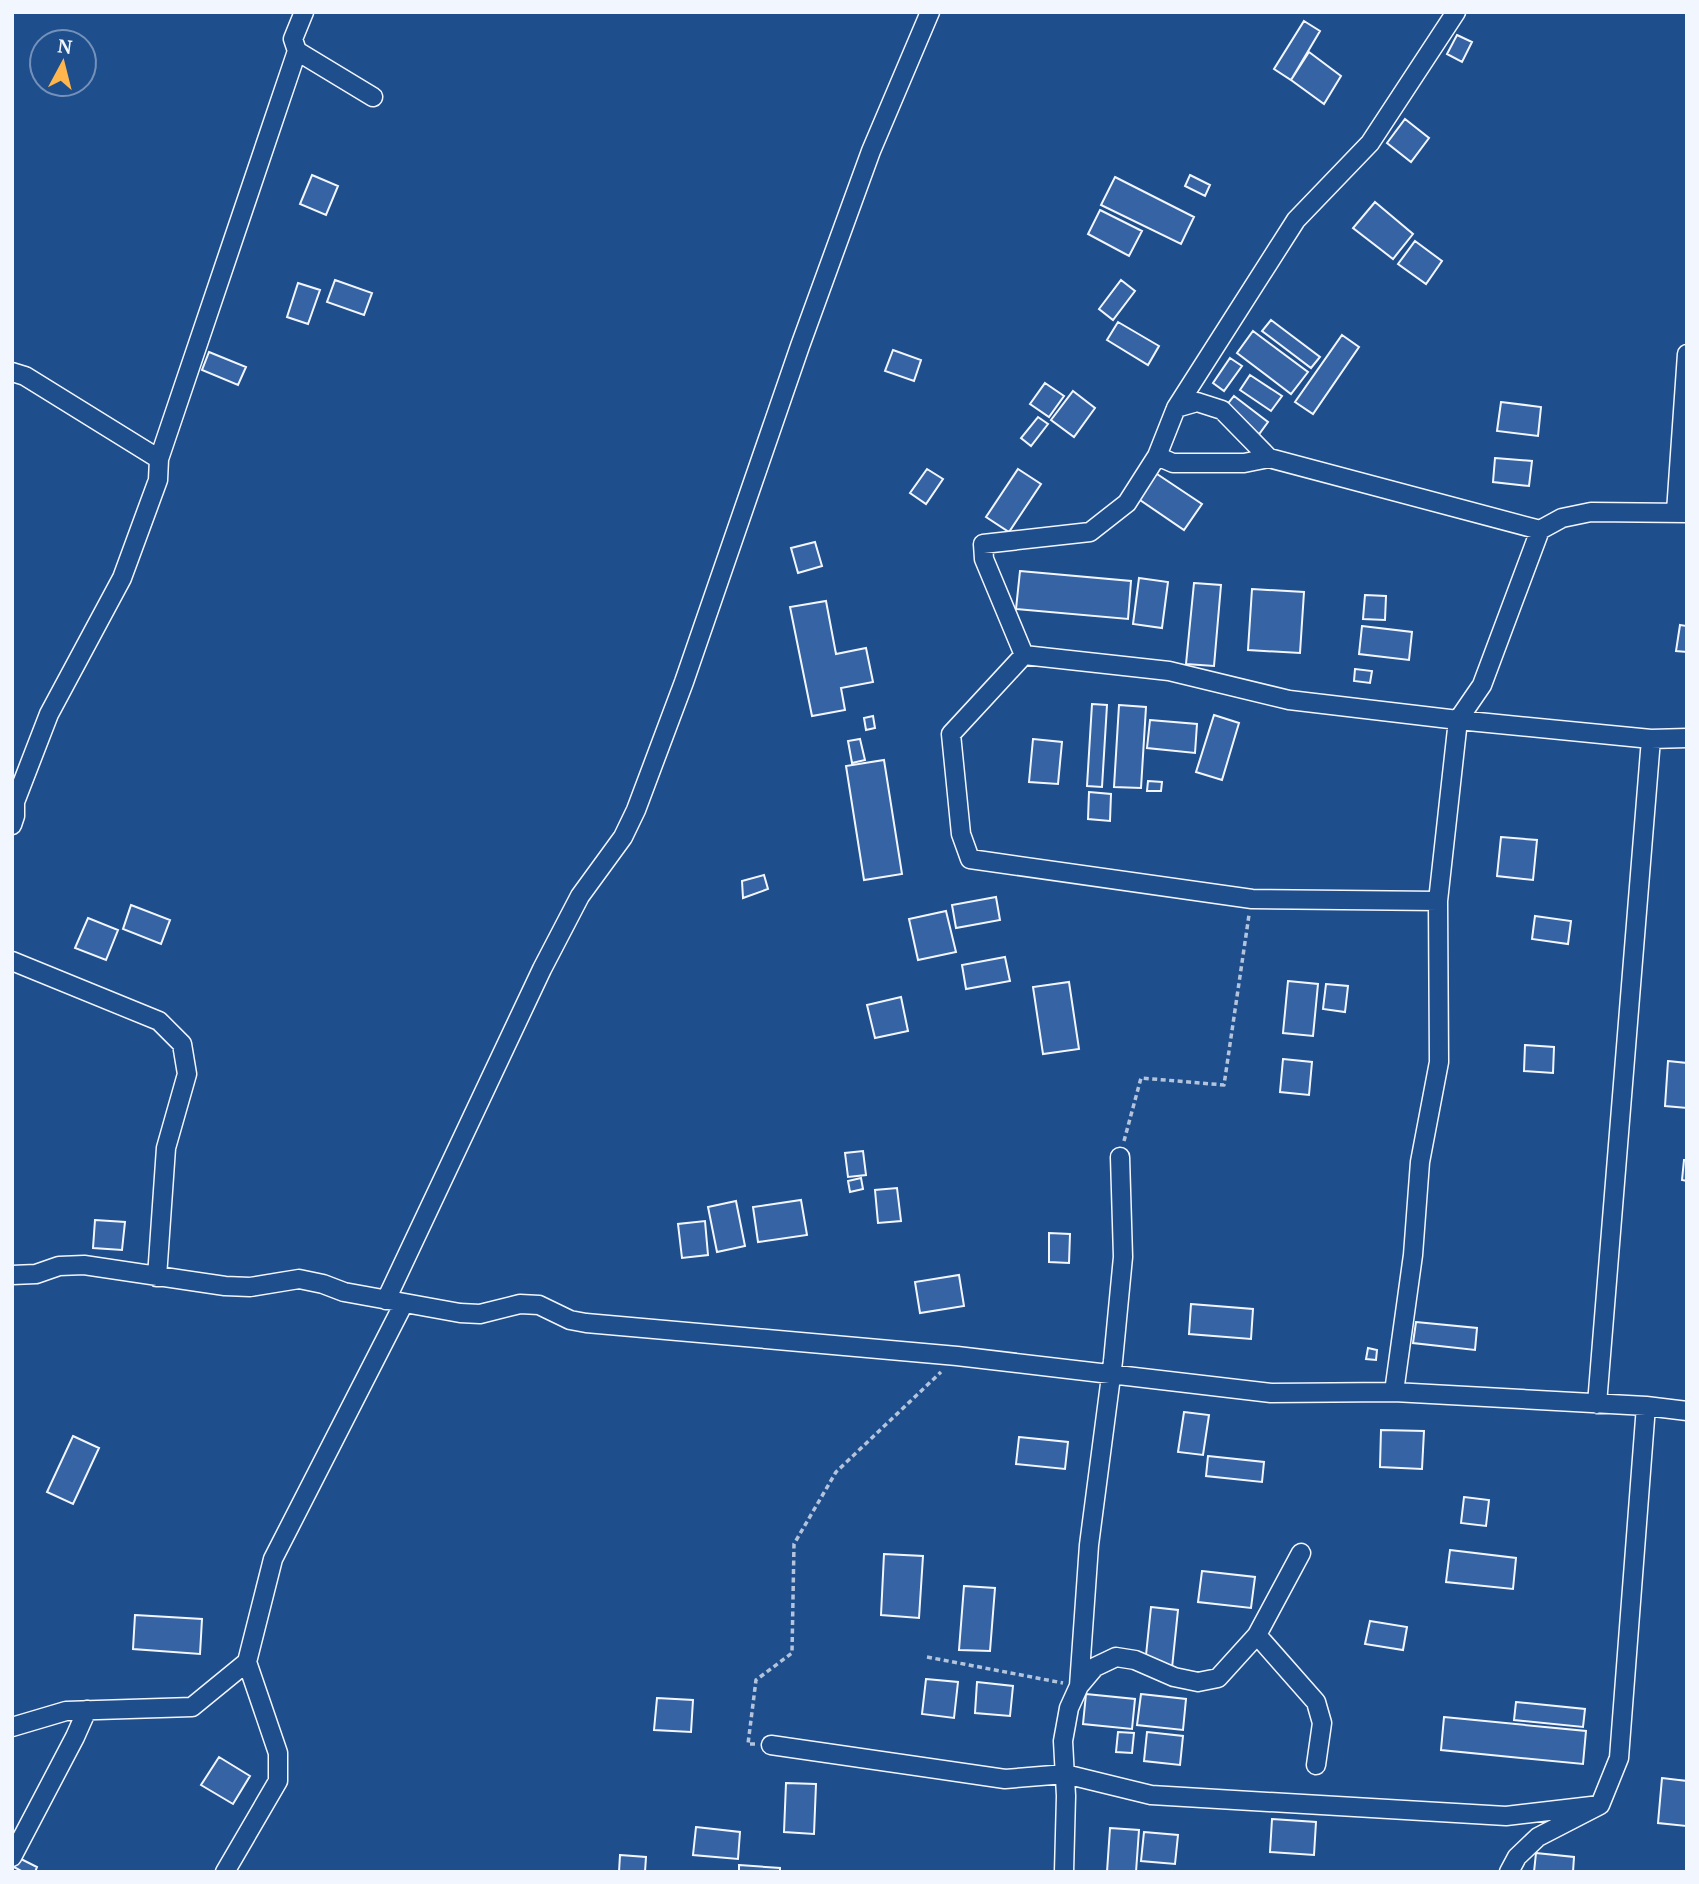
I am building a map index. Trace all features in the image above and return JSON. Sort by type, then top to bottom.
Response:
[{"type":"street","points":[[12,825],[14,802],[49,714],[122,578],[158,480],[159,460],[296,51],[293,39],[304,12]]},
{"type":"street","points":[[386,1300],[542,969],[580,896],[623,837],[636,810],[684,682],[800,346],[871,151],[930,12]]},
{"type":"street","points":[[1024,655],[984,559],[983,544],[1090,532],[1127,503],[1157,456],[1176,408],[1296,220],[1370,143],[1456,12]]},
{"type":"street","points":[[296,51],[373,97]]},
{"type":"street","points":[[1394,1392],[1413,1255],[1420,1162],[1438,1062],[1438,901],[1458,720],[1482,685],[1540,530],[1562,518],[1591,512],[1681,512],[1687,354]]},
{"type":"street","points":[[12,372],[25,376],[159,460]]},
{"type":"street","points":[[1176,408],[1197,402],[1222,410],[1269,458]]},
{"type":"street","points":[[1157,456],[1173,463],[1244,463],[1269,458],[1540,530]]},
{"type":"street","points":[[1024,655],[1169,671],[1289,700],[1651,739],[1687,738]]},
{"type":"street","points":[[1024,655],[951,734],[961,834],[970,859],[1252,899],[1438,901]]},
{"type":"street","points":[[1597,1404],[1651,739]]},
{"type":"street","points":[[12,961],[159,1021],[182,1044],[187,1074],[166,1148],[157,1277]]},
{"type":"street","points":[[1079,1686],[1089,1545],[1114,1360],[1123,1257],[1120,1157]]},
{"type":"street","points":[[12,1275],[36,1274],[59,1266],[83,1265],[237,1286],[299,1279],[344,1292],[480,1314],[520,1304],[539,1305],[570,1320],[586,1323],[957,1356],[1271,1393],[1394,1392],[1646,1406],[1687,1411]]},
{"type":"street","points":[[225,1872],[278,1780],[278,1753],[247,1662],[273,1559],[404,1303]]},
{"type":"street","points":[[1510,1872],[1517,1857],[1538,1838],[1600,1805],[1619,1758],[1646,1406]]},
{"type":"street","points":[[1064,1872],[1063,1741],[1069,1708],[1079,1686],[1095,1667],[1116,1657],[1135,1660],[1163,1673],[1198,1682],[1218,1678],[1257,1635],[1301,1553]]},
{"type":"street","points":[[1257,1635],[1316,1702],[1322,1723],[1317,1765]]},
{"type":"street","points":[[12,1727],[66,1711],[192,1707],[247,1662]]},
{"type":"street","points":[[12,1857],[75,1737],[86,1710]]},
{"type":"street","points":[[771,1745],[1004,1779],[1065,1774],[1151,1795],[1506,1816],[1600,1805]]},
{"type":"path","points":[[1120,1157],[1141,1078],[1224,1085],[1252,899]]},
{"type":"path","points":[[771,1745],[748,1744],[756,1680],[792,1653],[794,1544],[836,1472],[957,1356]]},
{"type":"path","points":[[927,1657],[1079,1686]]},
{"type":"building","points":[[1304,21],[1320,31],[1291,80],[1274,69]]},
{"type":"building","points":[[1457,35],[1472,42],[1462,62],[1447,54]]},
{"type":"building","points":[[1309,52],[1341,76],[1324,104],[1291,80]]},
{"type":"building","points":[[1405,119],[1429,138],[1411,162],[1387,143]]},
{"type":"building","points":[[312,175],[338,186],[326,215],[300,204]]},
{"type":"building","points":[[1190,175],[1210,185],[1205,196],[1185,186]]},
{"type":"building","points":[[1115,177],[1194,217],[1181,244],[1101,205]]},
{"type":"building","points":[[1375,202],[1413,234],[1393,259],[1353,228]]},
{"type":"building","points":[[1100,210],[1142,231],[1129,256],[1088,234]]},
{"type":"building","points":[[1415,241],[1442,261],[1426,284],[1398,264]]},
{"type":"building","points":[[335,280],[372,293],[364,315],[327,302]]},
{"type":"building","points":[[1121,280],[1135,291],[1113,320],[1099,309]]},
{"type":"building","points":[[298,283],[320,290],[308,324],[287,317]]},
{"type":"building","points":[[1271,320],[1320,357],[1311,368],[1262,331]]},
{"type":"building","points":[[1118,322],[1159,346],[1148,365],[1107,340]]},
{"type":"building","points":[[1253,331],[1308,372],[1291,394],[1237,353]]},
{"type":"building","points":[[1342,335],[1359,347],[1313,414],[1295,402]]},
{"type":"building","points":[[893,350],[921,360],[914,381],[885,371]]},
{"type":"building","points":[[209,352],[246,367],[238,385],[202,370]]},
{"type":"building","points":[[1230,358],[1242,366],[1224,391],[1213,383]]},
{"type":"building","points":[[1250,375],[1282,396],[1271,411],[1240,390]]},
{"type":"building","points":[[1045,383],[1064,396],[1049,417],[1030,404]]},
{"type":"building","points":[[1073,391],[1095,408],[1074,437],[1051,420]]},
{"type":"building","points":[[1234,396],[1268,422],[1257,437],[1222,411]]},
{"type":"building","points":[[1501,402],[1541,407],[1538,436],[1497,431]]},
{"type":"building","points":[[1038,417],[1048,424],[1031,446],[1021,438]]},
{"type":"building","points":[[1495,458],[1532,461],[1529,486],[1493,482]]},
{"type":"building","points":[[927,469],[943,479],[926,504],[910,493]]},
{"type":"building","points":[[1018,469],[1041,484],[1009,532],[986,517]]},
{"type":"building","points":[[1154,472],[1202,504],[1184,530],[1137,498]]},
{"type":"building","points":[[815,542],[822,566],[798,573],[791,548]]},
{"type":"building","points":[[1020,571],[1131,581],[1128,619],[1016,609]]},
{"type":"building","points":[[1139,578],[1168,582],[1162,628],[1133,624]]},
{"type":"building","points":[[1194,583],[1221,585],[1214,666],[1186,664]]},
{"type":"building","points":[[1252,589],[1304,592],[1300,653],[1248,650]]},
{"type":"building","points":[[1365,595],[1386,596],[1385,620],[1363,619]]},
{"type":"building","points":[[826,601],[836,654],[866,648],[873,682],[841,688],[845,710],[812,716],[790,607]]},
{"type":"building","points":[[1680,625],[1687,626],[1687,652],[1676,651]]},
{"type":"building","points":[[1362,626],[1412,632],[1409,660],[1359,654]]},
{"type":"building","points":[[1355,669],[1372,671],[1370,683],[1354,681]]},
{"type":"building","points":[[1092,704],[1107,705],[1102,787],[1087,786]]},
{"type":"building","points":[[1119,705],[1146,707],[1141,788],[1114,787]]},
{"type":"building","points":[[1214,715],[1239,723],[1222,780],[1196,772]]},
{"type":"building","points":[[873,716],[875,728],[866,730],[864,718]]},
{"type":"building","points":[[1150,720],[1197,724],[1195,753],[1147,748]]},
{"type":"building","points":[[860,739],[865,760],[852,763],[848,741]]},
{"type":"building","points":[[1033,739],[1062,742],[1058,784],[1029,782]]},
{"type":"building","points":[[884,760],[902,874],[864,880],[846,766]]},
{"type":"building","points":[[1148,781],[1162,782],[1161,791],[1147,791]]},
{"type":"building","points":[[1089,792],[1111,794],[1110,821],[1088,819]]},
{"type":"building","points":[[1501,837],[1537,840],[1533,880],[1497,876]]},
{"type":"building","points":[[764,875],[768,889],[743,898],[742,881]]},
{"type":"building","points":[[996,897],[1000,920],[956,928],[952,905]]},
{"type":"building","points":[[131,905],[170,920],[161,944],[123,929]]},
{"type":"building","points":[[946,911],[956,952],[918,960],[909,919]]},
{"type":"building","points":[[1535,916],[1571,921],[1568,944],[1532,939]]},
{"type":"building","points":[[88,918],[118,930],[106,960],[75,948]]},
{"type":"building","points":[[1005,957],[1010,981],[966,989],[962,965]]},
{"type":"building","points":[[1288,981],[1318,984],[1313,1036],[1283,1033]]},
{"type":"building","points":[[1069,982],[1079,1049],[1043,1054],[1033,987]]},
{"type":"building","points":[[1326,984],[1348,986],[1345,1012],[1323,1009]]},
{"type":"building","points":[[901,997],[908,1031],[875,1038],[867,1005]]},
{"type":"building","points":[[1525,1045],[1554,1047],[1553,1073],[1524,1071]]},
{"type":"building","points":[[1283,1059],[1312,1062],[1309,1095],[1280,1092]]},
{"type":"building","points":[[1668,1061],[1687,1063],[1687,1108],[1665,1106]]},
{"type":"building","points":[[863,1151],[866,1175],[848,1177],[845,1153]]},
{"type":"building","points":[[1684,1160],[1687,1160],[1687,1181],[1682,1180]]},
{"type":"building","points":[[861,1178],[863,1189],[850,1192],[848,1181]]},
{"type":"building","points":[[897,1188],[901,1221],[878,1223],[875,1190]]},
{"type":"building","points":[[801,1200],[807,1235],[758,1242],[753,1207]]},
{"type":"building","points":[[736,1201],[745,1246],[717,1252],[708,1207]]},
{"type":"building","points":[[95,1220],[125,1222],[122,1250],[93,1248]]},
{"type":"building","points":[[705,1221],[708,1255],[682,1258],[678,1224]]},
{"type":"building","points":[[1049,1233],[1070,1234],[1069,1263],[1049,1262]]},
{"type":"building","points":[[959,1275],[964,1306],[920,1313],[915,1282]]},
{"type":"building","points":[[1191,1304],[1253,1309],[1251,1339],[1189,1334]]},
{"type":"building","points":[[1416,1322],[1477,1328],[1475,1350],[1413,1343]]},
{"type":"building","points":[[1368,1348],[1377,1350],[1376,1360],[1366,1359]]},
{"type":"building","points":[[1184,1412],[1209,1415],[1203,1455],[1178,1452]]},
{"type":"building","points":[[1381,1430],[1424,1431],[1422,1469],[1380,1467]]},
{"type":"building","points":[[73,1436],[99,1448],[73,1504],[47,1492]]},
{"type":"building","points":[[1019,1437],[1068,1442],[1065,1469],[1016,1464]]},
{"type":"building","points":[[1208,1456],[1264,1462],[1262,1482],[1206,1476]]},
{"type":"building","points":[[1464,1497],[1489,1500],[1486,1526],[1461,1523]]},
{"type":"building","points":[[1450,1550],[1516,1558],[1513,1589],[1446,1582]]},
{"type":"building","points":[[884,1554],[923,1556],[919,1618],[881,1615]]},
{"type":"building","points":[[1202,1571],[1255,1577],[1251,1608],[1198,1602]]},
{"type":"building","points":[[964,1586],[995,1588],[990,1651],[959,1650]]},
{"type":"building","points":[[1151,1607],[1178,1610],[1172,1668],[1145,1665]]},
{"type":"building","points":[[135,1615],[202,1619],[200,1654],[133,1649]]},
{"type":"building","points":[[1370,1621],[1407,1627],[1403,1650],[1365,1644]]},
{"type":"building","points":[[926,1679],[958,1682],[954,1718],[922,1714]]},
{"type":"building","points":[[977,1682],[1013,1686],[1010,1716],[975,1713]]},
{"type":"building","points":[[1086,1694],[1135,1699],[1132,1729],[1083,1724]]},
{"type":"building","points":[[1141,1694],[1186,1699],[1183,1730],[1137,1725]]},
{"type":"building","points":[[657,1698],[693,1700],[691,1732],[654,1730]]},
{"type":"building","points":[[1516,1702],[1585,1709],[1583,1727],[1514,1720]]},
{"type":"building","points":[[1444,1717],[1586,1731],[1583,1764],[1441,1750]]},
{"type":"building","points":[[1118,1732],[1134,1733],[1132,1753],[1116,1752]]},
{"type":"building","points":[[1147,1732],[1183,1736],[1180,1765],[1144,1761]]},
{"type":"building","points":[[219,1757],[250,1776],[233,1804],[201,1785]]},
{"type":"building","points":[[1662,1778],[1687,1781],[1686,1826],[1658,1823]]},
{"type":"building","points":[[786,1783],[816,1784],[814,1834],[784,1832]]},
{"type":"building","points":[[1272,1819],[1316,1822],[1314,1855],[1270,1852]]},
{"type":"building","points":[[696,1827],[740,1832],[738,1859],[693,1855]]},
{"type":"building","points":[[1110,1828],[1139,1830],[1136,1872],[1107,1872]]},
{"type":"building","points":[[1144,1832],[1178,1835],[1175,1864],[1141,1861]]},
{"type":"building","points":[[1536,1853],[1574,1857],[1573,1872],[1534,1872]]},
{"type":"building","points":[[620,1855],[646,1857],[645,1872],[619,1872]]},
{"type":"building","points":[[17,1857],[37,1867],[35,1872],[23,1872],[12,1866]]},
{"type":"building","points":[[739,1865],[780,1868],[780,1872],[739,1872]]}]
